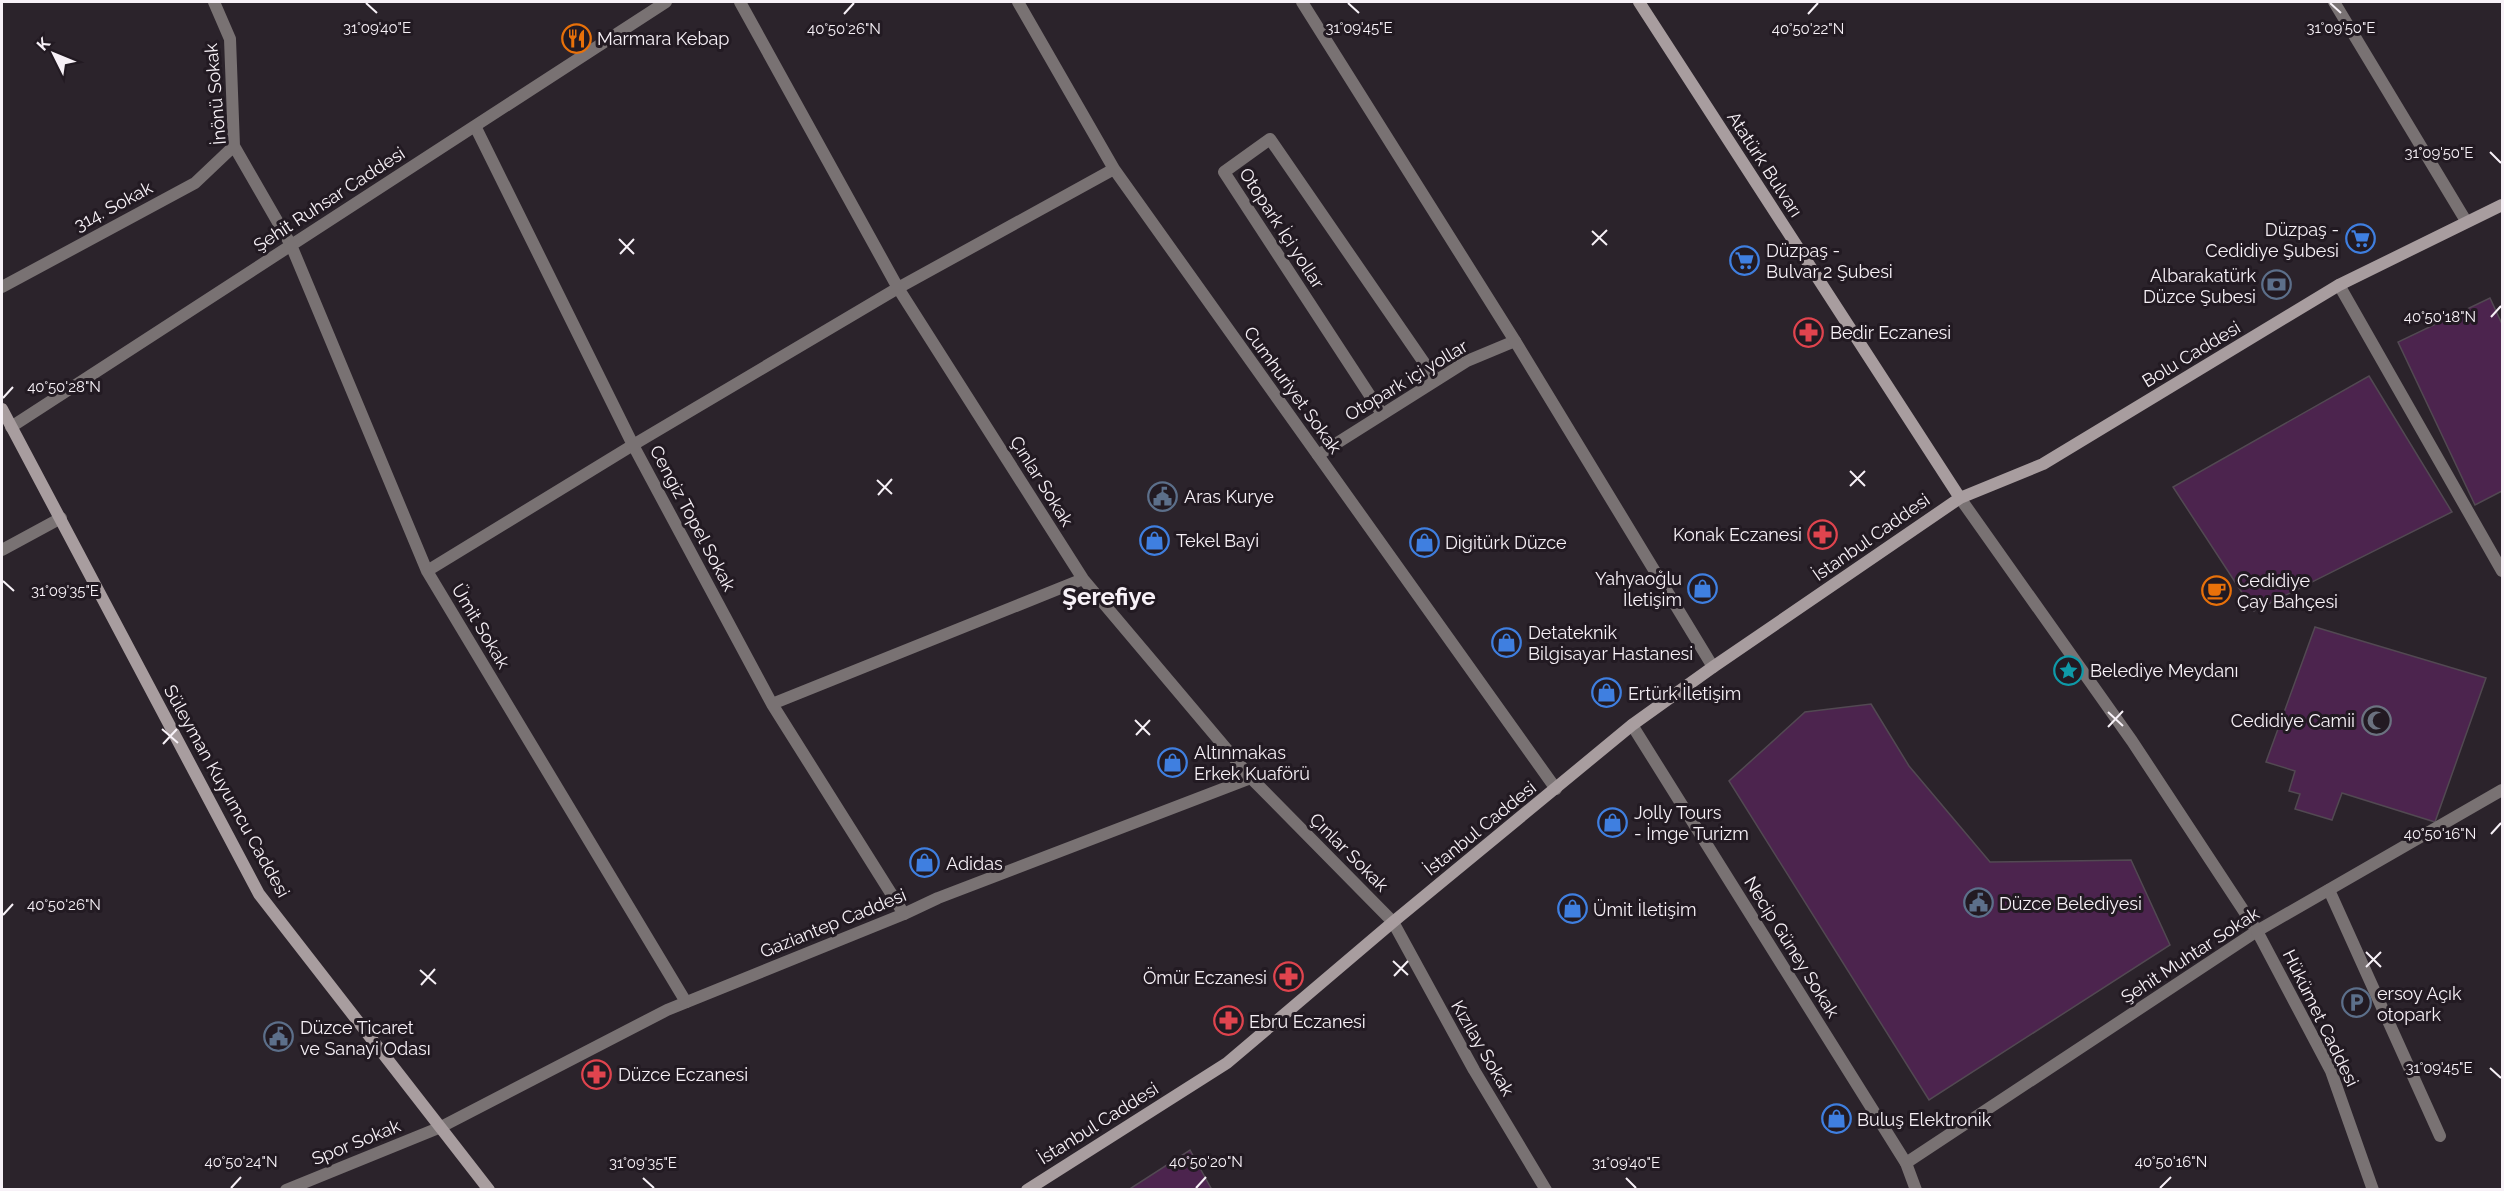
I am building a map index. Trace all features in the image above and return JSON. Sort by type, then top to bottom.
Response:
[{"type":"main road","name":"Atatürk Bulvarı","points":[[1638,2],[1960,498]]},
{"type":"main road","name":"Bolu Caddesi","points":[[1960,498],[2043,464],[2339,285],[2502,205]]},
{"type":"main road","name":"Süleyman Kuyumcu Caddesi","points":[[2,409],[259,894],[489,1190]]},
{"type":"main road","name":"İstanbul Caddesi","points":[[1027,1190],[1227,1063],[1393,922],[1632,725],[1960,498]]},
{"type":"street","name":"İnönü Sokak","points":[[214,2],[230,39],[234,146],[291,245]]},
{"type":"street","name":"Şehit Ruhsar Caddesi","points":[[11,427],[666,2]]},
{"type":"street","name":"Çınlar Sokak","points":[[740,2],[898,288],[1083,579],[1251,778],[1393,922]]},
{"type":"street","name":"Cumhuriyet Sokak","points":[[1018,2],[1114,170],[1556,789]]},
{"type":"street","points":[[1302,2],[1515,341],[1713,667]]},
{"type":"street","points":[[2334,2],[2466,221]]},
{"type":"street","name":"Cengiz Topel Sokak","points":[[474,126],[633,445],[772,704],[904,914]]},
{"type":"street","name":"Otopark İçi yollar","points":[[1382,414],[1224,172],[1270,139],[1436,380]]},
{"type":"street","name":"314. Sokak","points":[[2,287],[195,183],[234,146]]},
{"type":"street","points":[[427,571],[633,445],[898,288],[1114,170]]},
{"type":"street","name":"Ümit Sokak","points":[[291,245],[427,571],[686,1002]]},
{"type":"street","points":[[2339,285],[2502,571]]},
{"type":"street","name":"Otopark içi yollar","points":[[1318,455],[1467,361],[1515,341]]},
{"type":"street","name":"Hükümet Caddesi","points":[[1960,498],[2132,741],[2258,931],[2331,1071],[2373,1190]]},
{"type":"street","points":[[2,550],[61,518]]},
{"type":"street","points":[[772,704],[1083,579]]},
{"type":"street","name":"Necip Güney Sokak","points":[[1632,725],[1906,1163],[1916,1190]]},
{"type":"street","name":"Gaziantep Caddesi","points":[[441,1127],[686,1002],[904,914],[938,898],[1251,778]]},
{"type":"street","name":"Şehit Muhtar Sokak","points":[[1906,1163],[2258,931],[2502,790]]},
{"type":"street","points":[[2329,890],[2440,1136]]},
{"type":"street","name":"Kızılay Sokak","points":[[1393,922],[1473,1070],[1546,1190]]},
{"type":"street","name":"Spor Sokak","points":[[286,1190],[441,1127]]},
{"type":"building","points":[[2490,298],[2502,324],[2502,491],[2475,505],[2398,342]]},
{"type":"building","points":[[2369,376],[2452,512],[2254,611],[2173,487]]},
{"type":"building","name":"Cedidiye Camii","points":[[2315,627],[2486,678],[2435,822],[2342,793],[2332,820],[2295,809],[2300,794],[2289,791],[2295,771],[2266,762]]},
{"type":"building","name":"Düzce Belediyesi","points":[[1871,704],[1909,766],[1990,862],[2131,860],[2170,945],[1929,1100],[1729,781],[1805,712]]},
{"type":"building","points":[[1190,1150],[1212,1190],[1128,1190]]},
{"type":"place","name":"Marmara Kebap","points":[[576,38]]},
{"type":"place","name":"Düzpaş - Cedidiye Şubesi","points":[[2360,239]]},
{"type":"place","name":"Düzpaş - Bulvar 2 Şubesi","points":[[1745,260]]},
{"type":"place","name":"Albarakatürk Düzce Şubesi","points":[[2277,285]]},
{"type":"place","name":"Bedir Eczanesi","points":[[1809,332]]},
{"type":"place","name":"Aras Kurye","points":[[1163,496]]},
{"type":"place","name":"Konak Eczanesi","points":[[1823,534]]},
{"type":"place","name":"Tekel Bayi","points":[[1155,540]]},
{"type":"place","name":"Digitürk Düzce","points":[[1424,542]]},
{"type":"place","name":"Yahyaoğlu İletişim","points":[[1703,588]]},
{"type":"place","name":"Cedidiye Çay Bahçesi","points":[[2216,590]]},
{"type":"place","name":"Detateknik Bilgisayar Hastanesi","points":[[1507,642]]},
{"type":"place","name":"Belediye Meydanı","points":[[2069,670]]},
{"type":"place","name":"Ertürk İletişim","points":[[1607,693]]},
{"type":"place","name":"Cedidiye Camii","points":[[2376,720]]},
{"type":"place","name":"Altınmakas Erkek Kuaförü","points":[[1173,762]]},
{"type":"place","name":"Jolly Tours - İmge Turizm","points":[[1613,822]]},
{"type":"place","name":"Adidas","points":[[925,863]]},
{"type":"place","name":"Düzce Belediyesi","points":[[1978,903]]},
{"type":"place","name":"Ümit İletişim","points":[[1572,909]]},
{"type":"place","name":"Ömür Eczanesi","points":[[1288,977]]},
{"type":"place","name":"ersoy Açık otopark","points":[[2356,1003]]},
{"type":"place","name":"Ebru Eczanesi","points":[[1228,1021]]},
{"type":"place","name":"Düzce Ticaret ve Sanayi Odası","points":[[279,1037]]},
{"type":"place","name":"Düzce Eczanesi","points":[[597,1074]]},
{"type":"place","name":"Buluş Elektronik","points":[[1836,1119]]},
{"type":"district","name":"Şerefiye","points":[[1109,596]]}]
